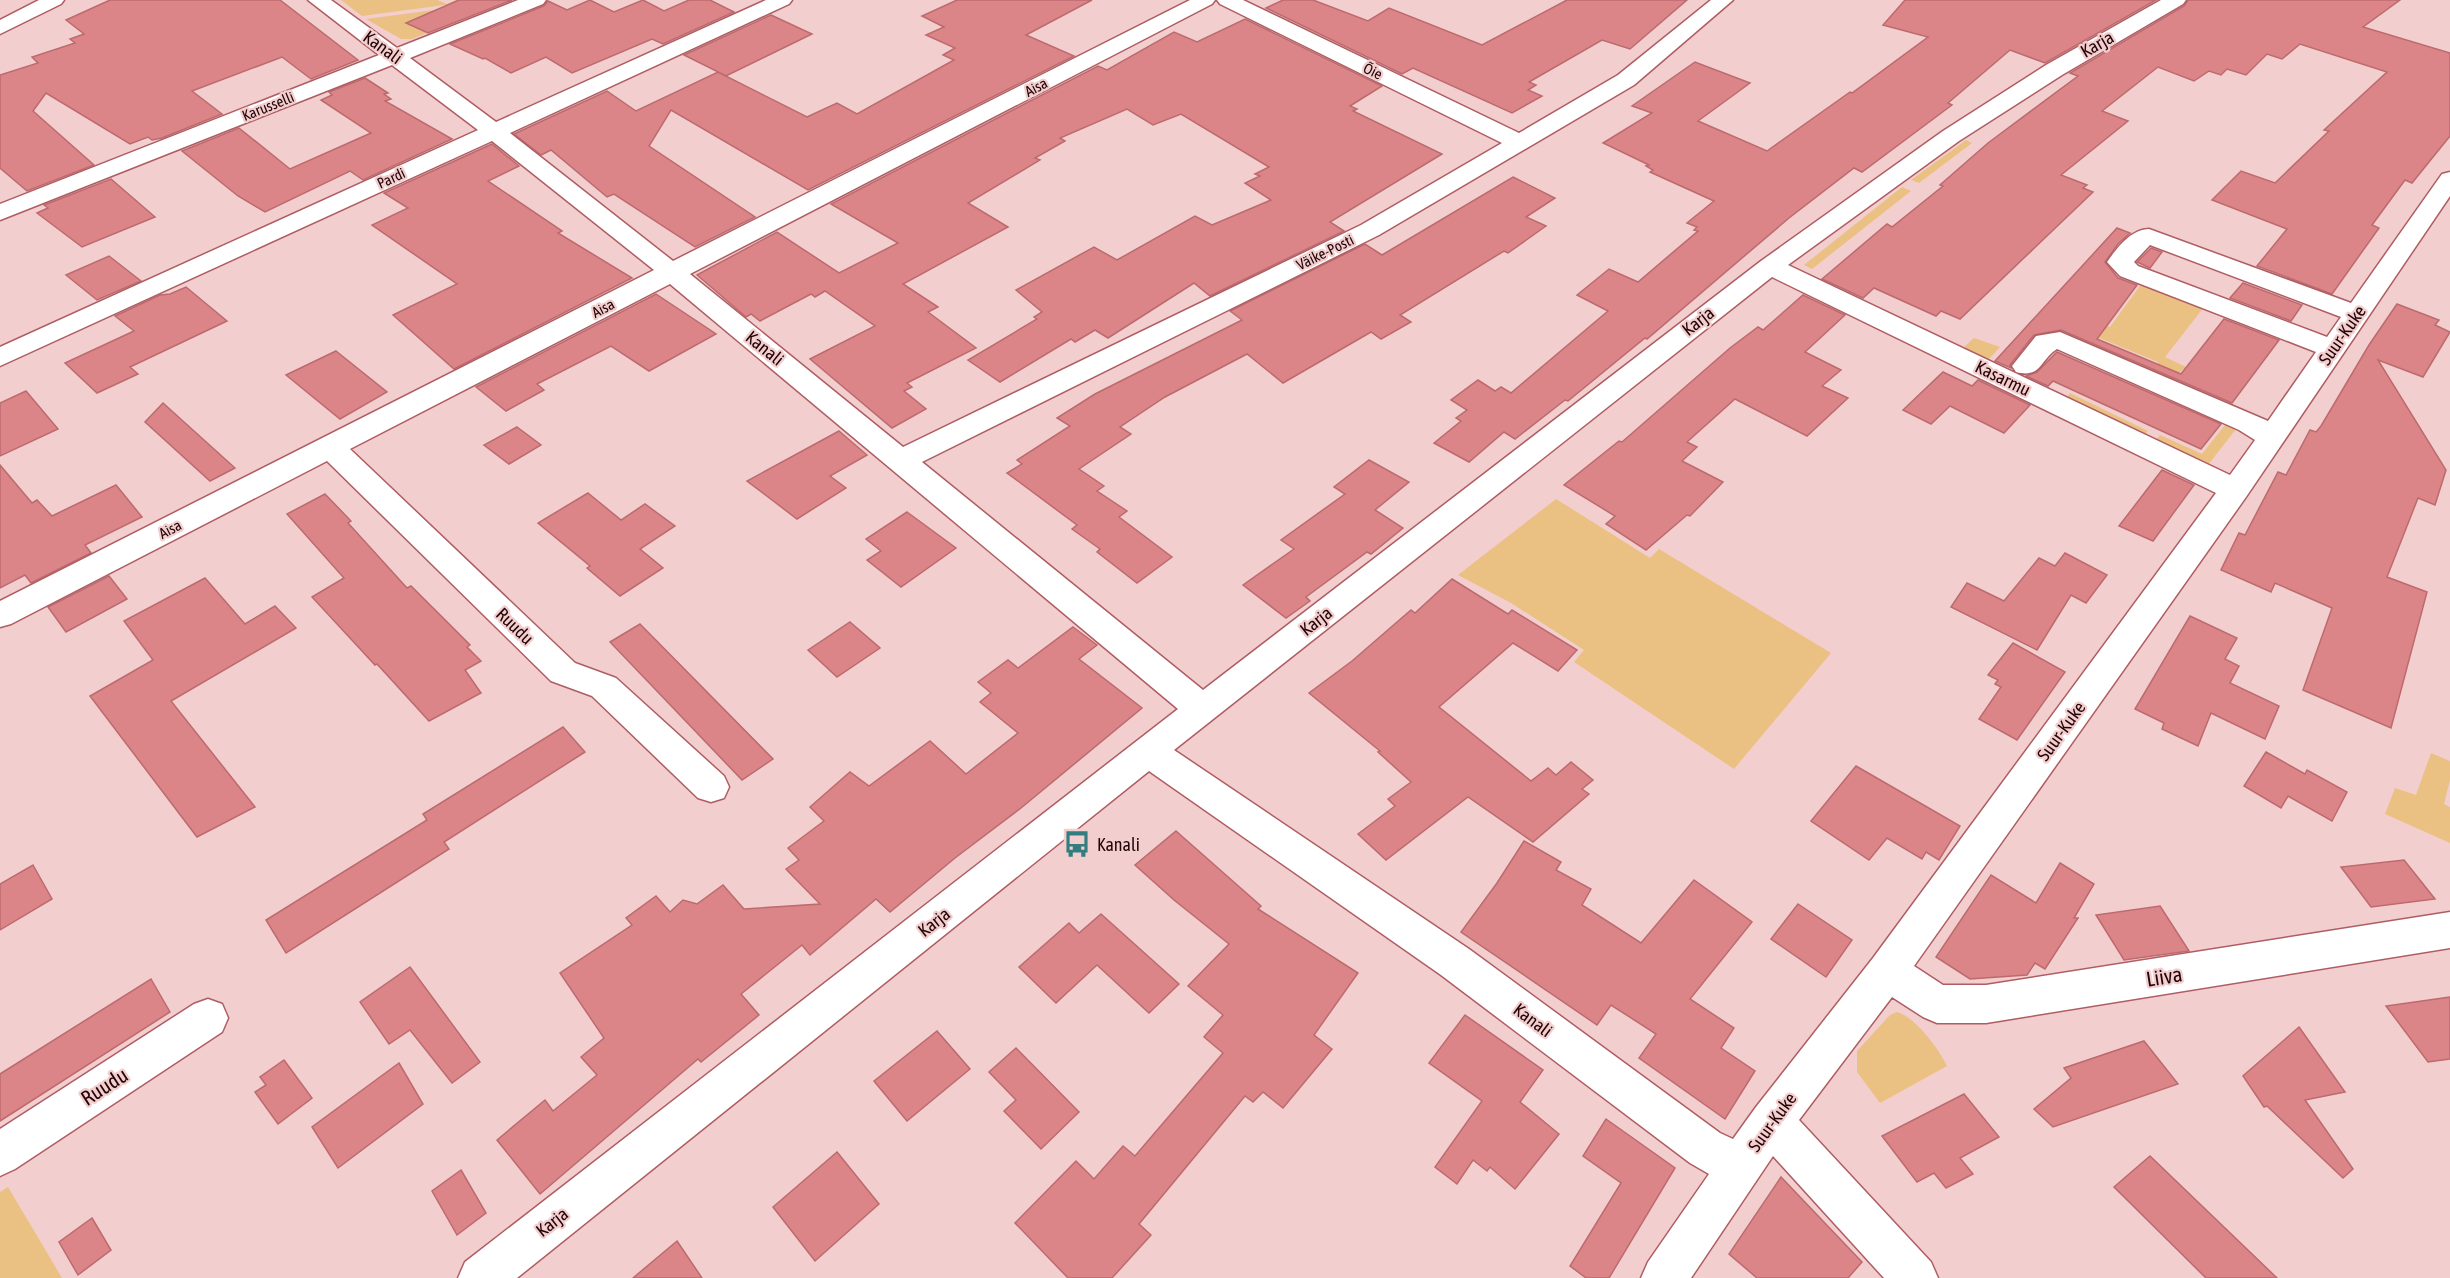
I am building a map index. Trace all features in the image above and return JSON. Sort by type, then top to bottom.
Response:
[{"type":"street","points":[[0,15],[19,0]]},
{"type":"street","points":[[0,28],[54,0]]},
{"type":"street","name":"Kanali","points":[[318,0],[396,56],[673,272],[1202,709]]},
{"type":"street","name":"Karusselli","points":[[0,213],[536,0]]},
{"type":"street","name":"Pardi","points":[[0,357],[782,0]]},
{"type":"street","name":"Aisa","points":[[0,615],[1205,0]]},
{"type":"street","name":"Õie","points":[[1227,0],[1519,142]]},
{"type":"street","name":"Väike-Posti","points":[[901,460],[1370,230],[1626,80],[1723,0]]},
{"type":"street","name":"Karja","points":[[481,1278],[1202,709],[1770,266],[1951,136],[2054,70],[2176,0]]},
{"type":"street","name":"Suur-Kuke","points":[[1664,1278],[1771,1122],[1887,971],[2235,490],[2450,179]]},
{"type":"street","points":[[2333,349],[2129,271],[2121,262],[2144,236],[2149,236],[2357,314]]},
{"type":"street","name":"Kasarmu","points":[[1770,266],[2235,490]]},
{"type":"street","points":[[2026,366],[2046,342],[2060,340],[2249,423],[2272,437]]},
{"type":"street","name":"Ruudu","points":[[331,448],[563,672],[604,687],[711,787]]},
{"type":"street","name":"Kanali","points":[[1148,752],[1455,962],[1705,1148],[1740,1166]]},
{"type":"street","name":"Liiva","points":[[1887,971],[1937,1004],[1986,1004],[2450,930]]},
{"type":"street","name":"Ruudu","points":[[0,1154],[208,1018]]},
{"type":"street","points":[[1771,1122],[1916,1278]]},
{"type":"shaded area","points":[[341,0],[437,0],[447,4],[456,0],[482,0],[362,16]]},
{"type":"shaded area","points":[[504,2],[412,39],[401,39],[366,19]]},
{"type":"shaded area","points":[[1966,140],[1972,143],[1919,183],[1911,180]]},
{"type":"shaded area","points":[[1902,187],[1911,191],[1812,269],[1804,265]]},
{"type":"shaded area","points":[[2142,283],[2204,307],[2165,357],[2186,367],[2170,382],[2150,373],[2158,362],[2097,337],[2083,316],[2110,327]]},
{"type":"shaded area","points":[[1974,338],[2000,347],[1986,362],[1967,354],[1965,346]]},
{"type":"shaded area","points":[[2070,393],[2148,431],[2144,436],[2066,399]]},
{"type":"shaded area","points":[[2225,425],[2236,429],[2208,465],[2155,441],[2160,435],[2202,454]]},
{"type":"shaded area","points":[[1556,499],[1650,558],[1659,549],[1831,653],[1734,769],[1574,662],[1584,650],[1511,603],[1458,575]]},
{"type":"shaded area","points":[[2431,753],[2450,761],[2450,780],[2444,804],[2450,807],[2450,843],[2385,814],[2395,788],[2416,795]]},
{"type":"shaded area","points":[[1897,1012],[1911,1020],[1926,1034],[1947,1066],[1880,1103],[1857,1072],[1857,1051],[1890,1015]]},
{"type":"shaded area","points":[[8,1187],[62,1278],[0,1278],[0,1192]]},
{"type":"building","points":[[110,0],[280,0],[358,60],[311,79],[282,57],[192,91],[222,114],[162,138],[152,140],[148,137],[130,144],[46,93],[33,111],[94,165],[27,191],[0,168],[0,75],[38,63],[32,57],[75,43],[70,39],[84,34],[66,20]]},
{"type":"building","points":[[459,0],[512,0],[428,33],[406,23]]},
{"type":"building","points":[[590,0],[614,12],[643,0],[664,11],[689,0],[710,0],[734,12],[663,44],[652,39],[572,73],[546,57],[511,73],[485,58],[450,44],[544,6],[548,1],[567,10]]},
{"type":"building","points":[[957,0],[1092,0],[1026,35],[1074,56],[808,190],[671,110],[649,146],[755,217],[695,247],[614,194],[607,197],[551,150],[541,155],[514,134],[607,91],[636,111],[718,72],[807,117],[837,103],[857,114],[954,60],[943,55],[955,48],[926,35],[944,27],[922,16]]},
{"type":"building","points":[[1283,0],[1313,0],[1368,21],[1389,8],[1482,45],[1567,0],[1687,0],[1630,49],[1602,40],[1529,82],[1536,85],[1528,90],[1542,96],[1512,113],[1413,68],[1402,74],[1266,8]]},
{"type":"building","points":[[1905,0],[2156,0],[2045,63],[2010,50],[1948,103],[1952,105],[1862,172],[1854,168],[1789,218],[1647,339],[1645,338],[1568,401],[1565,400],[1515,439],[1504,432],[1469,462],[1434,443],[1461,421],[1456,418],[1467,410],[1451,400],[1478,380],[1495,391],[1501,387],[1511,393],[1608,311],[1577,295],[1609,269],[1638,282],[1698,231],[1694,230],[1697,227],[1687,223],[1714,201],[1650,172],[1653,170],[1646,166],[1649,165],[1603,143],[1652,113],[1632,106],[1695,62],[1750,83],[1698,121],[1767,151],[1928,37],[1883,25]]},
{"type":"building","points":[[2188,0],[2400,0],[2363,27],[2450,53],[2450,136],[2412,183],[2405,180],[2372,225],[2379,228],[2332,294],[2257,266],[2287,229],[2212,200],[2241,171],[2275,183],[2329,131],[2324,130],[2387,72],[2300,44],[2282,59],[2267,54],[2246,75],[2227,69],[2221,75],[2209,71],[2194,81],[2158,67],[2102,111],[2128,121],[2061,175],[2087,185],[2083,188],[2093,192],[1960,319],[1941,311],[1936,316],[1874,288],[1863,298],[1822,279],[1887,224],[1892,227],[1943,186],[1940,185],[1988,143],[2078,76],[2070,73],[2184,6]]},
{"type":"building","points":[[771,15],[812,34],[726,76],[684,55]]},
{"type":"building","points":[[1245,19],[1382,86],[1350,106],[1357,109],[1353,111],[1442,154],[1330,222],[1344,231],[1210,296],[1194,283],[1108,338],[1095,330],[1075,342],[1071,339],[1000,382],[968,360],[1037,319],[1034,317],[1042,312],[1016,290],[1094,247],[1117,260],[1195,216],[1212,225],[1271,200],[1245,183],[1260,176],[1255,174],[1269,167],[1181,114],[1153,125],[1127,109],[1060,138],[1065,141],[1035,158],[1040,160],[968,203],[1008,227],[903,284],[938,307],[928,312],[976,348],[907,383],[912,387],[904,391],[926,409],[892,428],[810,359],[875,326],[825,291],[815,297],[811,294],[760,321],[751,314],[746,317],[697,275],[777,232],[839,273],[898,243],[831,204],[1098,66],[1107,70],[1174,32],[1197,42]]},
{"type":"building","points":[[365,78],[388,93],[384,94],[391,99],[385,101],[452,139],[363,180],[350,171],[265,212],[238,196],[182,151],[239,128],[290,169],[371,133],[321,100],[332,95],[329,92]]},
{"type":"building","points":[[492,144],[519,166],[488,181],[562,231],[558,233],[632,278],[454,369],[393,315],[457,284],[372,225],[408,208],[384,193]]},
{"type":"building","points":[[1513,177],[1555,198],[1526,217],[1546,226],[1508,253],[1504,251],[1400,315],[1411,322],[1381,339],[1371,332],[1283,383],[1247,354],[1165,397],[1120,427],[1131,434],[1079,469],[1104,486],[1097,491],[1127,511],[1119,517],[1172,557],[1137,583],[1097,552],[1100,549],[1072,529],[1077,525],[1007,473],[1022,464],[1017,460],[1070,426],[1057,418],[1095,394],[1242,320],[1230,311],[1365,244],[1382,255]]},
{"type":"building","points":[[111,179],[155,217],[82,247],[37,213],[48,208],[44,205]]},
{"type":"building","points":[[2117,228],[2130,233],[2118,244],[2105,262],[2118,278],[2137,285],[2097,339],[2181,374],[2224,319],[2279,340],[2232,403],[2061,330],[2034,335],[2010,365],[2011,368],[1995,361]]},
{"type":"building","points":[[2151,248],[2162,252],[2150,268],[2137,262]]},
{"type":"building","points":[[109,256],[141,281],[97,300],[66,275]]},
{"type":"building","points":[[2243,283],[2302,305],[2291,321],[2230,298]]},
{"type":"building","points":[[186,287],[227,321],[130,367],[138,374],[97,393],[65,363],[134,331],[115,316],[160,295],[170,294]]},
{"type":"building","points":[[656,294],[716,334],[649,371],[611,346],[537,384],[544,390],[506,411],[476,387]]},
{"type":"building","points":[[1803,295],[1845,315],[1805,352],[1841,370],[1822,386],[1848,398],[1807,436],[1735,399],[1687,442],[1697,447],[1682,461],[1723,482],[1690,516],[1687,515],[1646,550],[1606,524],[1615,516],[1564,485],[1619,441],[1622,442],[1730,348],[1758,327],[1763,330]]},
{"type":"building","points":[[2397,304],[2439,320],[2435,325],[2450,332],[2423,377],[2378,360],[2446,470],[2435,505],[2418,498],[2387,577],[2427,592],[2391,728],[2303,690],[2332,608],[2275,583],[2271,592],[2221,570],[2239,533],[2245,535],[2278,472],[2286,475],[2310,430],[2316,432],[2321,426],[2369,345]]},
{"type":"building","points":[[336,351],[387,392],[340,419],[286,375]]},
{"type":"building","points":[[2057,352],[2221,424],[2201,449],[2053,381],[2048,386],[2026,376],[2037,372]]},
{"type":"building","points":[[1943,372],[1972,386],[1978,380],[2030,405],[2004,433],[1950,406],[1931,424],[1903,410]]},
{"type":"building","points":[[26,391],[58,429],[0,456],[0,403]]},
{"type":"building","points":[[163,403],[235,468],[210,481],[145,422]]},
{"type":"building","points":[[517,427],[541,445],[509,464],[484,445]]},
{"type":"building","points":[[839,431],[867,455],[830,476],[846,488],[797,519],[747,481]]},
{"type":"building","points":[[1369,460],[1409,482],[1375,510],[1403,528],[1371,554],[1367,552],[1306,597],[1310,601],[1286,618],[1243,585],[1294,549],[1281,540],[1345,494],[1334,487]]},
{"type":"building","points":[[0,465],[32,503],[37,500],[52,516],[116,485],[142,517],[85,545],[91,553],[31,583],[25,575],[0,588]]},
{"type":"building","points":[[2162,470],[2194,485],[2153,541],[2119,526]]},
{"type":"building","points":[[588,493],[621,520],[645,504],[675,526],[640,549],[663,568],[620,596],[587,568],[590,566],[538,523]]},
{"type":"building","points":[[325,494],[351,521],[348,523],[407,588],[411,586],[470,645],[467,647],[481,661],[465,670],[481,693],[429,721],[312,597],[344,578],[287,514]]},
{"type":"building","points":[[907,512],[956,548],[901,587],[867,560],[881,551],[866,539]]},
{"type":"building","points":[[2065,553],[2107,575],[2086,603],[2071,595],[2037,650],[1951,607],[1967,583],[2004,601],[2039,558],[2055,566]]},
{"type":"building","points":[[109,576],[127,599],[66,632],[48,607]]},
{"type":"building","points":[[205,578],[245,624],[275,606],[296,628],[171,701],[255,807],[197,837],[90,696],[153,660],[124,621]]},
{"type":"building","points":[[1452,579],[1508,614],[1512,610],[1577,650],[1558,671],[1513,643],[1439,707],[1531,781],[1548,768],[1556,775],[1571,762],[1593,780],[1582,789],[1589,794],[1533,842],[1468,797],[1386,860],[1358,834],[1395,806],[1388,799],[1411,782],[1378,752],[1380,751],[1309,693],[1352,661],[1411,610],[1415,613]]},
{"type":"building","points":[[2190,616],[2237,638],[2225,659],[2239,666],[2230,683],[2279,706],[2265,739],[2211,713],[2198,746],[2162,729],[2164,723],[2135,709]]},
{"type":"building","points":[[850,622],[880,648],[837,677],[808,650]]},
{"type":"building","points":[[640,624],[773,759],[742,780],[610,642]]},
{"type":"building","points":[[1073,627],[1097,645],[1079,659],[1142,708],[890,912],[876,899],[810,955],[802,945],[741,994],[759,1015],[701,1062],[698,1059],[540,1194],[497,1140],[545,1100],[553,1111],[597,1075],[581,1057],[604,1038],[560,973],[632,925],[626,918],[656,896],[670,912],[683,900],[697,904],[723,885],[744,909],[820,904],[786,869],[799,860],[788,848],[824,821],[810,807],[850,772],[869,786],[930,741],[966,774],[1018,733],[980,702],[991,693],[978,682],[1008,660],[1018,668]]},
{"type":"building","points":[[2013,643],[2065,672],[2017,740],[1979,719],[2001,687],[1995,684],[1998,680],[1988,675]]},
{"type":"building","points":[[563,727],[585,752],[444,842],[449,849],[286,953],[266,920],[427,820],[423,814]]},
{"type":"building","points":[[2266,752],[2305,774],[2307,770],[2347,792],[2332,821],[2288,796],[2281,808],[2244,786]]},
{"type":"building","points":[[1856,766],[1960,826],[1939,860],[1926,852],[1922,859],[1887,838],[1869,860],[1811,821]]},
{"type":"building","points":[[1176,831],[1261,906],[1258,909],[1358,973],[1314,1035],[1332,1049],[1283,1108],[1263,1092],[1253,1102],[1245,1096],[1139,1224],[1151,1235],[1112,1278],[1068,1278],[1015,1223],[1076,1161],[1094,1179],[1123,1146],[1135,1156],[1223,1053],[1204,1037],[1223,1015],[1188,986],[1229,944],[1135,865]]},
{"type":"building","points":[[1524,841],[1561,862],[1556,870],[1591,889],[1582,905],[1641,943],[1694,880],[1752,922],[1690,999],[1734,1028],[1721,1048],[1755,1071],[1725,1119],[1639,1058],[1656,1034],[1611,1005],[1597,1025],[1461,932]]},
{"type":"building","points":[[2404,860],[2435,899],[2371,907],[2341,867]]},
{"type":"building","points":[[2060,863],[2094,884],[2074,918],[2078,918],[2045,969],[2035,963],[2027,975],[1970,979],[1936,957],[1991,875],[2036,903]]},
{"type":"building","points":[[33,865],[52,899],[0,930],[0,884]]},
{"type":"building","points":[[1798,904],[1852,940],[1826,977],[1771,939]]},
{"type":"building","points":[[2160,906],[2189,951],[2124,960],[2096,915]]},
{"type":"building","points":[[1101,914],[1179,984],[1149,1013],[1097,965],[1056,1003],[1019,967],[1069,923],[1079,933]]},
{"type":"building","points":[[410,967],[480,1062],[452,1083],[410,1030],[389,1044],[360,1002]]},
{"type":"building","points":[[151,979],[170,1012],[0,1121],[0,1074]]},
{"type":"building","points":[[2450,997],[2450,1059],[2428,1062],[2386,1006]]},
{"type":"building","points":[[1465,1015],[1543,1070],[1520,1102],[1559,1134],[1515,1189],[1490,1167],[1487,1171],[1473,1160],[1457,1184],[1435,1167],[1482,1101],[1429,1063]]},
{"type":"building","points":[[2299,1027],[2345,1092],[2305,1100],[2353,1169],[2343,1178],[2267,1106],[2264,1107],[2243,1076]]},
{"type":"building","points":[[937,1031],[970,1069],[907,1121],[874,1081]]},
{"type":"building","points":[[2144,1041],[2178,1084],[2053,1127],[2034,1109],[2071,1078],[2064,1068]]},
{"type":"building","points":[[1016,1048],[1079,1112],[1041,1149],[1004,1111],[1016,1100],[989,1072]]},
{"type":"building","points":[[284,1060],[312,1098],[278,1124],[255,1092],[266,1085],[260,1077]]},
{"type":"building","points":[[399,1063],[423,1104],[338,1168],[312,1127]]},
{"type":"building","points":[[1964,1094],[1999,1137],[1960,1158],[1973,1174],[1946,1188],[1934,1173],[1917,1182],[1882,1136]]},
{"type":"building","points":[[1606,1119],[1675,1168],[1609,1278],[1586,1278],[1570,1266],[1621,1183],[1583,1156]]},
{"type":"building","points":[[837,1152],[879,1204],[815,1261],[773,1207]]},
{"type":"building","points":[[2150,1156],[2277,1278],[2206,1278],[2114,1187]]},
{"type":"building","points":[[461,1170],[486,1213],[457,1235],[432,1191]]},
{"type":"building","points":[[1781,1177],[1862,1262],[1848,1278],[1757,1278],[1729,1254]]},
{"type":"building","points":[[92,1218],[111,1250],[78,1275],[59,1242]]},
{"type":"building","points":[[677,1241],[702,1278],[633,1278]]},
{"type":"place","name":"Kanali","points":[[1077,844]]}]
